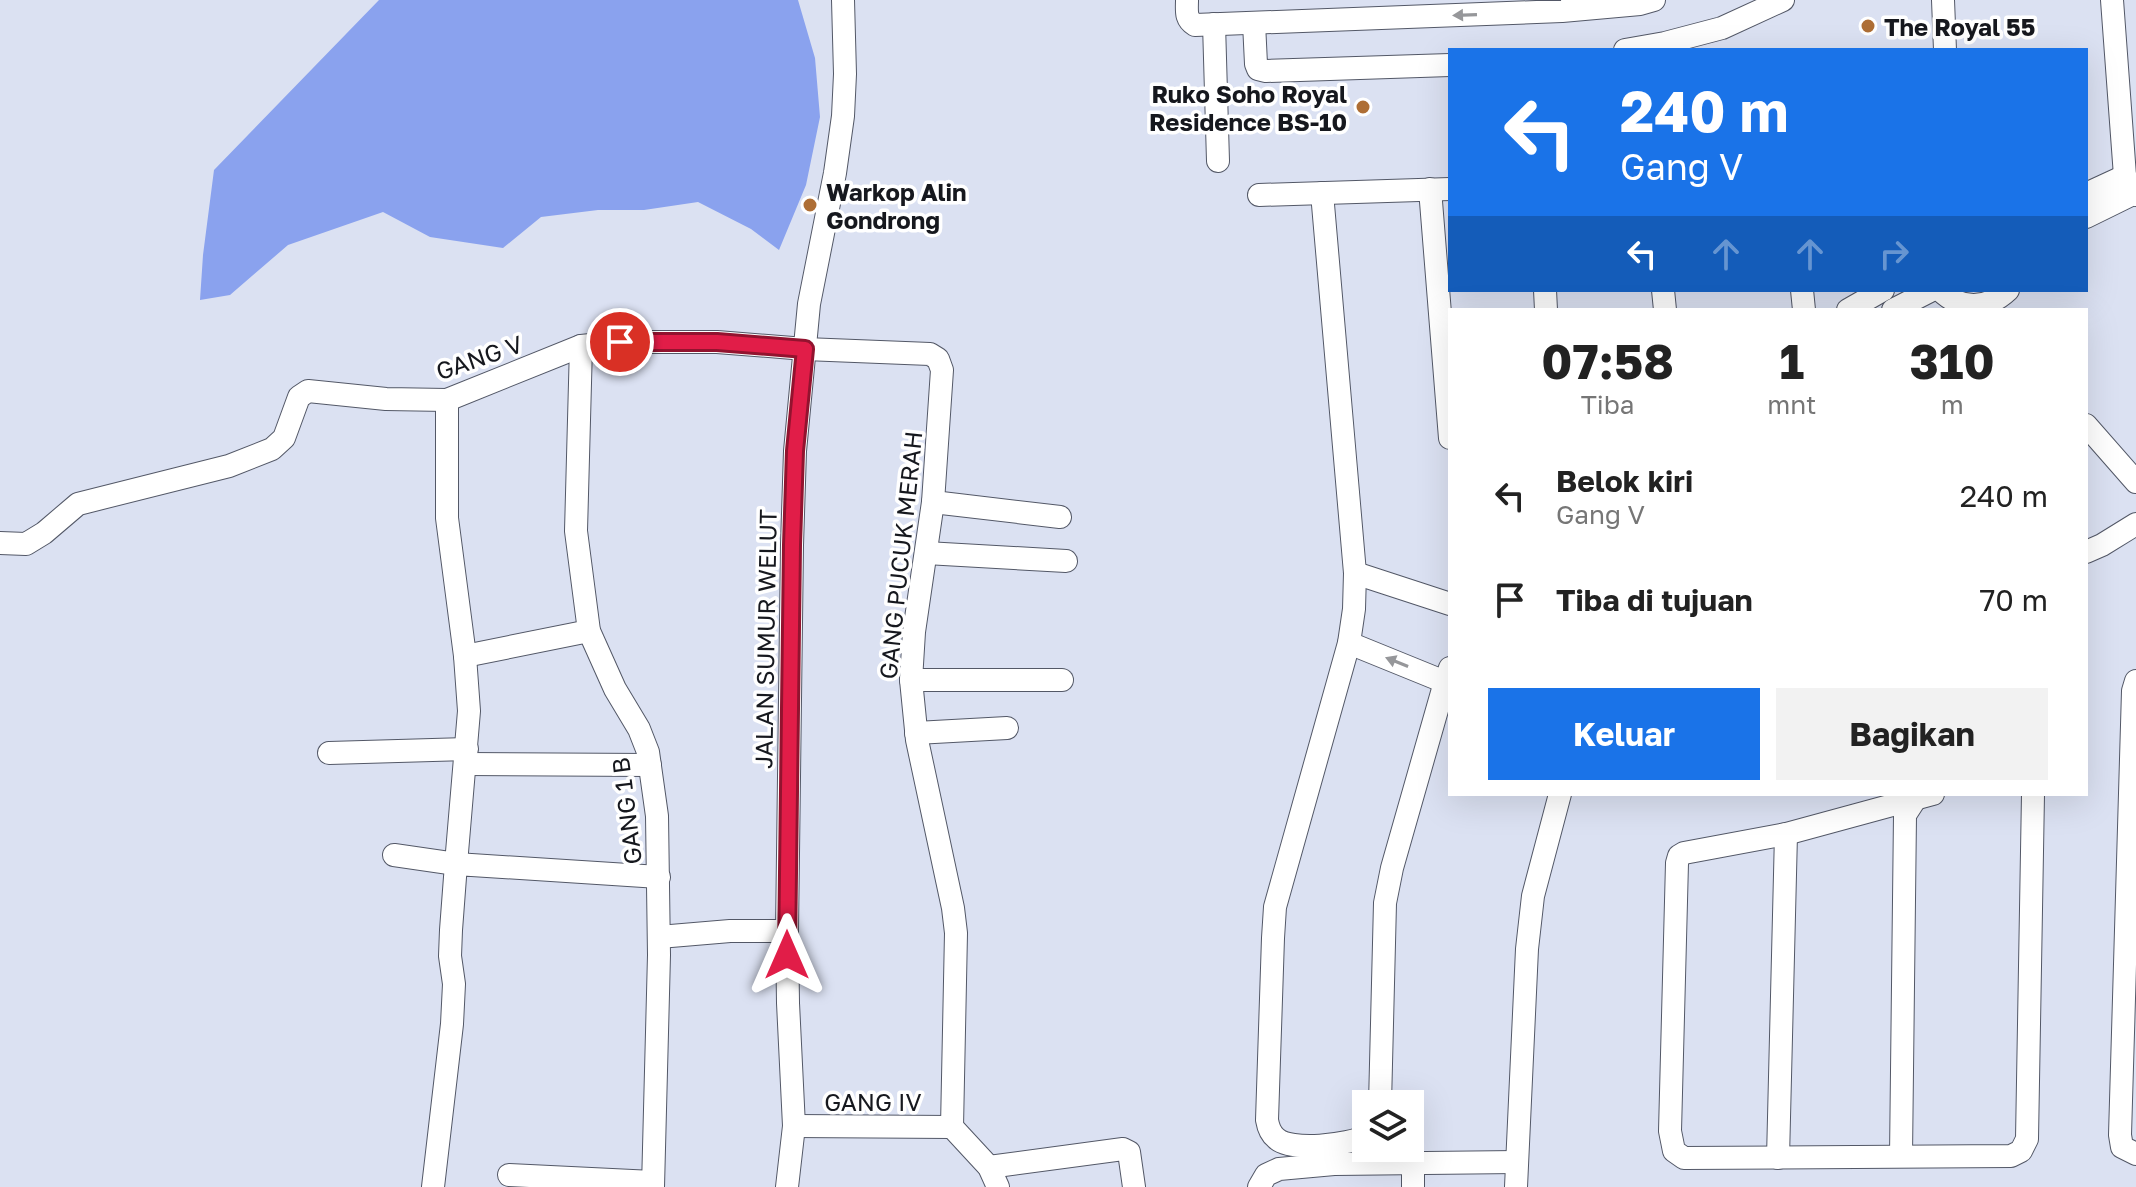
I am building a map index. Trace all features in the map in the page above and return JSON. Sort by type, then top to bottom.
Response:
[{"type":"street","name":"JALAN SUMUR WELUT","points":[[787,1187],[794,1126],[787,931],[795,451],[809,304],[843,116],[843,0]]},
{"type":"street","points":[[1187,0],[1186,16],[1190,22],[1204,25],[1562,11],[1654,0]]},
{"type":"street","points":[[1636,48],[1722,28],[1783,0]]},
{"type":"street","points":[[1943,0],[1945,48]]},
{"type":"street","points":[[2112,0],[2132,188]]},
{"type":"street","points":[[1254,23],[1256,64],[1258,69],[1266,71],[1448,65]]},
{"type":"street","points":[[1204,25],[1218,161]]},
{"type":"street","points":[[2088,194],[2132,188]]},
{"type":"street","points":[[2088,216],[2132,188]]},
{"type":"street","points":[[1259,195],[1440,189],[1448,388]]},
{"type":"street","points":[[1322,193],[1355,573],[1354,609],[1349,643],[1275,907],[1267,1120],[1276,1140],[1288,1143],[1332,1145],[1352,1140]]},
{"type":"street","points":[[1852,308],[1880,292]]},
{"type":"street","points":[[1897,308],[1928,292]]},
{"type":"street","points":[[1942,292],[1948,299],[1963,305],[1979,306],[2001,300]]},
{"type":"street","name":"GANG V","points":[[0,543],[26,544],[78,504],[229,466],[272,449],[284,438],[299,397],[308,391],[386,399],[447,400],[581,346],[620,342],[717,342],[805,349]]},
{"type":"street","name":"GANG 1 B","points":[[581,346],[576,531],[589,631],[648,752],[657,816],[659,937],[653,1184]]},
{"type":"street","name":"GANG PUCUK MERAH","points":[[805,349],[930,354],[938,359],[942,370],[933,502],[914,632],[911,680],[916,733],[956,933],[952,1127]]},
{"type":"street","points":[[433,1187],[452,1024],[454,984],[450,956],[451,930],[469,711],[447,518],[447,400]]},
{"type":"street","points":[[2088,427],[2136,482]]},
{"type":"street","points":[[933,502],[1060,517]]},
{"type":"street","points":[[2088,551],[2136,524]]},
{"type":"street","points":[[926,553],[1066,561]]},
{"type":"street","points":[[1355,573],[1448,603]]},
{"type":"street","points":[[465,656],[589,631]]},
{"type":"street","points":[[1349,643],[1447,675],[1392,868],[1385,903],[1380,1090]]},
{"type":"street","points":[[911,680],[1062,680]]},
{"type":"street","points":[[2136,681],[2133,691],[2120,1135],[2122,1147],[2136,1154]]},
{"type":"street","points":[[916,733],[1007,728]]},
{"type":"street","points":[[329,753],[650,765]]},
{"type":"street","points":[[1516,1187],[1533,896],[1559,796]]},
{"type":"street","points":[[1901,1156],[1910,800],[1786,834],[1679,856],[1670,1131],[1674,1151],[1684,1158],[1694,1159],[2011,1156],[2021,1151],[2027,1139],[2033,796]]},
{"type":"street","points":[[1778,1158],[1786,834]]},
{"type":"street","points":[[394,855],[456,864],[659,877]]},
{"type":"street","points":[[659,937],[730,931],[787,931]]},
{"type":"street","name":"GANG IV","points":[[794,1126],[952,1127]]},
{"type":"street","points":[[952,1127],[994,1177],[1123,1149],[1129,1152],[1134,1187]]},
{"type":"street","points":[[1424,1161],[1517,1162]]},
{"type":"street","points":[[1259,1187],[1266,1175],[1279,1169],[1387,1162]]},
{"type":"street","points":[[1413,1162],[1413,1187]]},
{"type":"street","points":[[1333,1187],[1334,1164]]},
{"type":"street","points":[[509,1175],[653,1184]]},
{"type":"water","points":[[379,0],[798,0],[815,58],[820,117],[806,185],[779,250],[751,229],[698,202],[644,210],[598,210],[541,217],[503,248],[430,237],[383,212],[288,245],[230,295],[200,300],[214,170]]},
{"type":"place","name":"The Royal 55","points":[[1868,26]]},
{"type":"place","name":"Ruko Soho Royal Residence BS-10","points":[[1363,107]]},
{"type":"place","name":"Warkop Alin Gondrong","points":[[810,205]]},
{"type":"route","points":[[620,342],[717,342],[805,349],[795,451],[792,545],[787,955]]}]
